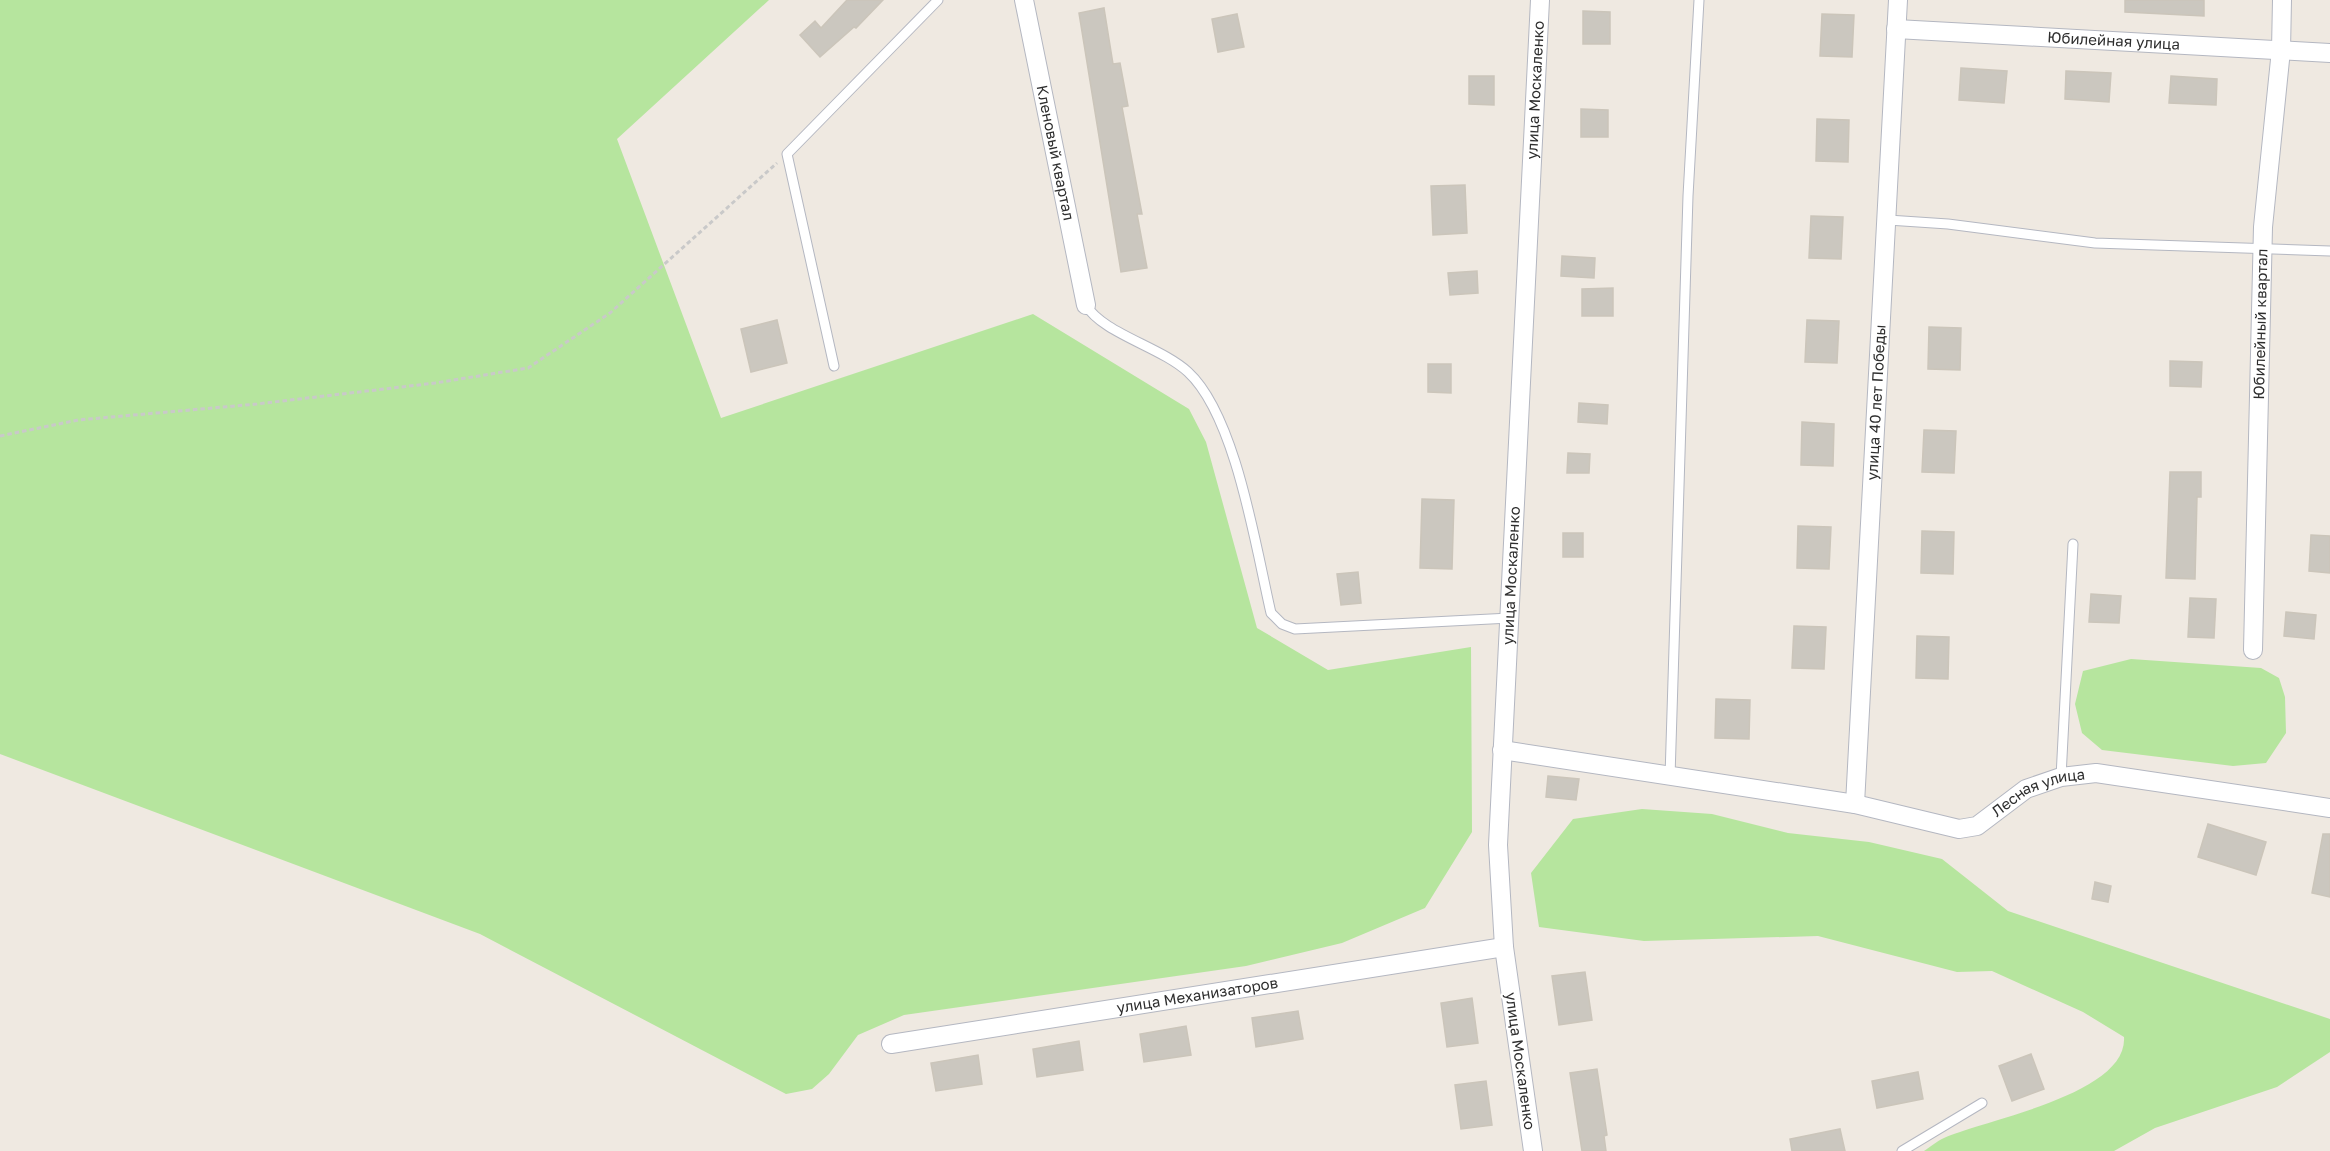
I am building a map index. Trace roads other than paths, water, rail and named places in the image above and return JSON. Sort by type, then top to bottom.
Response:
[{"type":"street","name":"Кленовый квартал","points":[[1024,0],[1086,304]]},
{"type":"street","name":"улица Москаленко","points":[[1533,1151],[1504,947],[1498,845],[1540,0]]},
{"type":"street","name":"улица 40 лет Победы","points":[[1855,804],[1898,0]]},
{"type":"street","name":"Юбилейный квартал","points":[[2253,650],[2263,247],[2281,50],[2282,0]]},
{"type":"street","name":"Юбилейная улица","points":[[1896,29],[2330,53]]},
{"type":"street","name":"Лесная улица","points":[[1502,750],[1855,804],[1959,829],[1977,826],[2026,789],[2061,777],[2096,773],[2330,808]]},
{"type":"street","name":"улица Механизаторов","points":[[891,1044],[1504,947]]},
{"type":"lane","points":[[834,366],[787,154],[938,0]]},
{"type":"lane","points":[[1670,777],[1688,196],[1699,0]]},
{"type":"lane","points":[[1888,220],[1948,224],[2095,243],[2330,251]]},
{"type":"lane","points":[[1086,304],[1091,314],[1104,324],[1151,346],[1189,372],[1217,413],[1237,468],[1271,613],[1282,624],[1296,629],[1510,618]]},
{"type":"lane","points":[[2061,777],[2073,544]]},
{"type":"lane","points":[[1902,1151],[1982,1103]]}]
